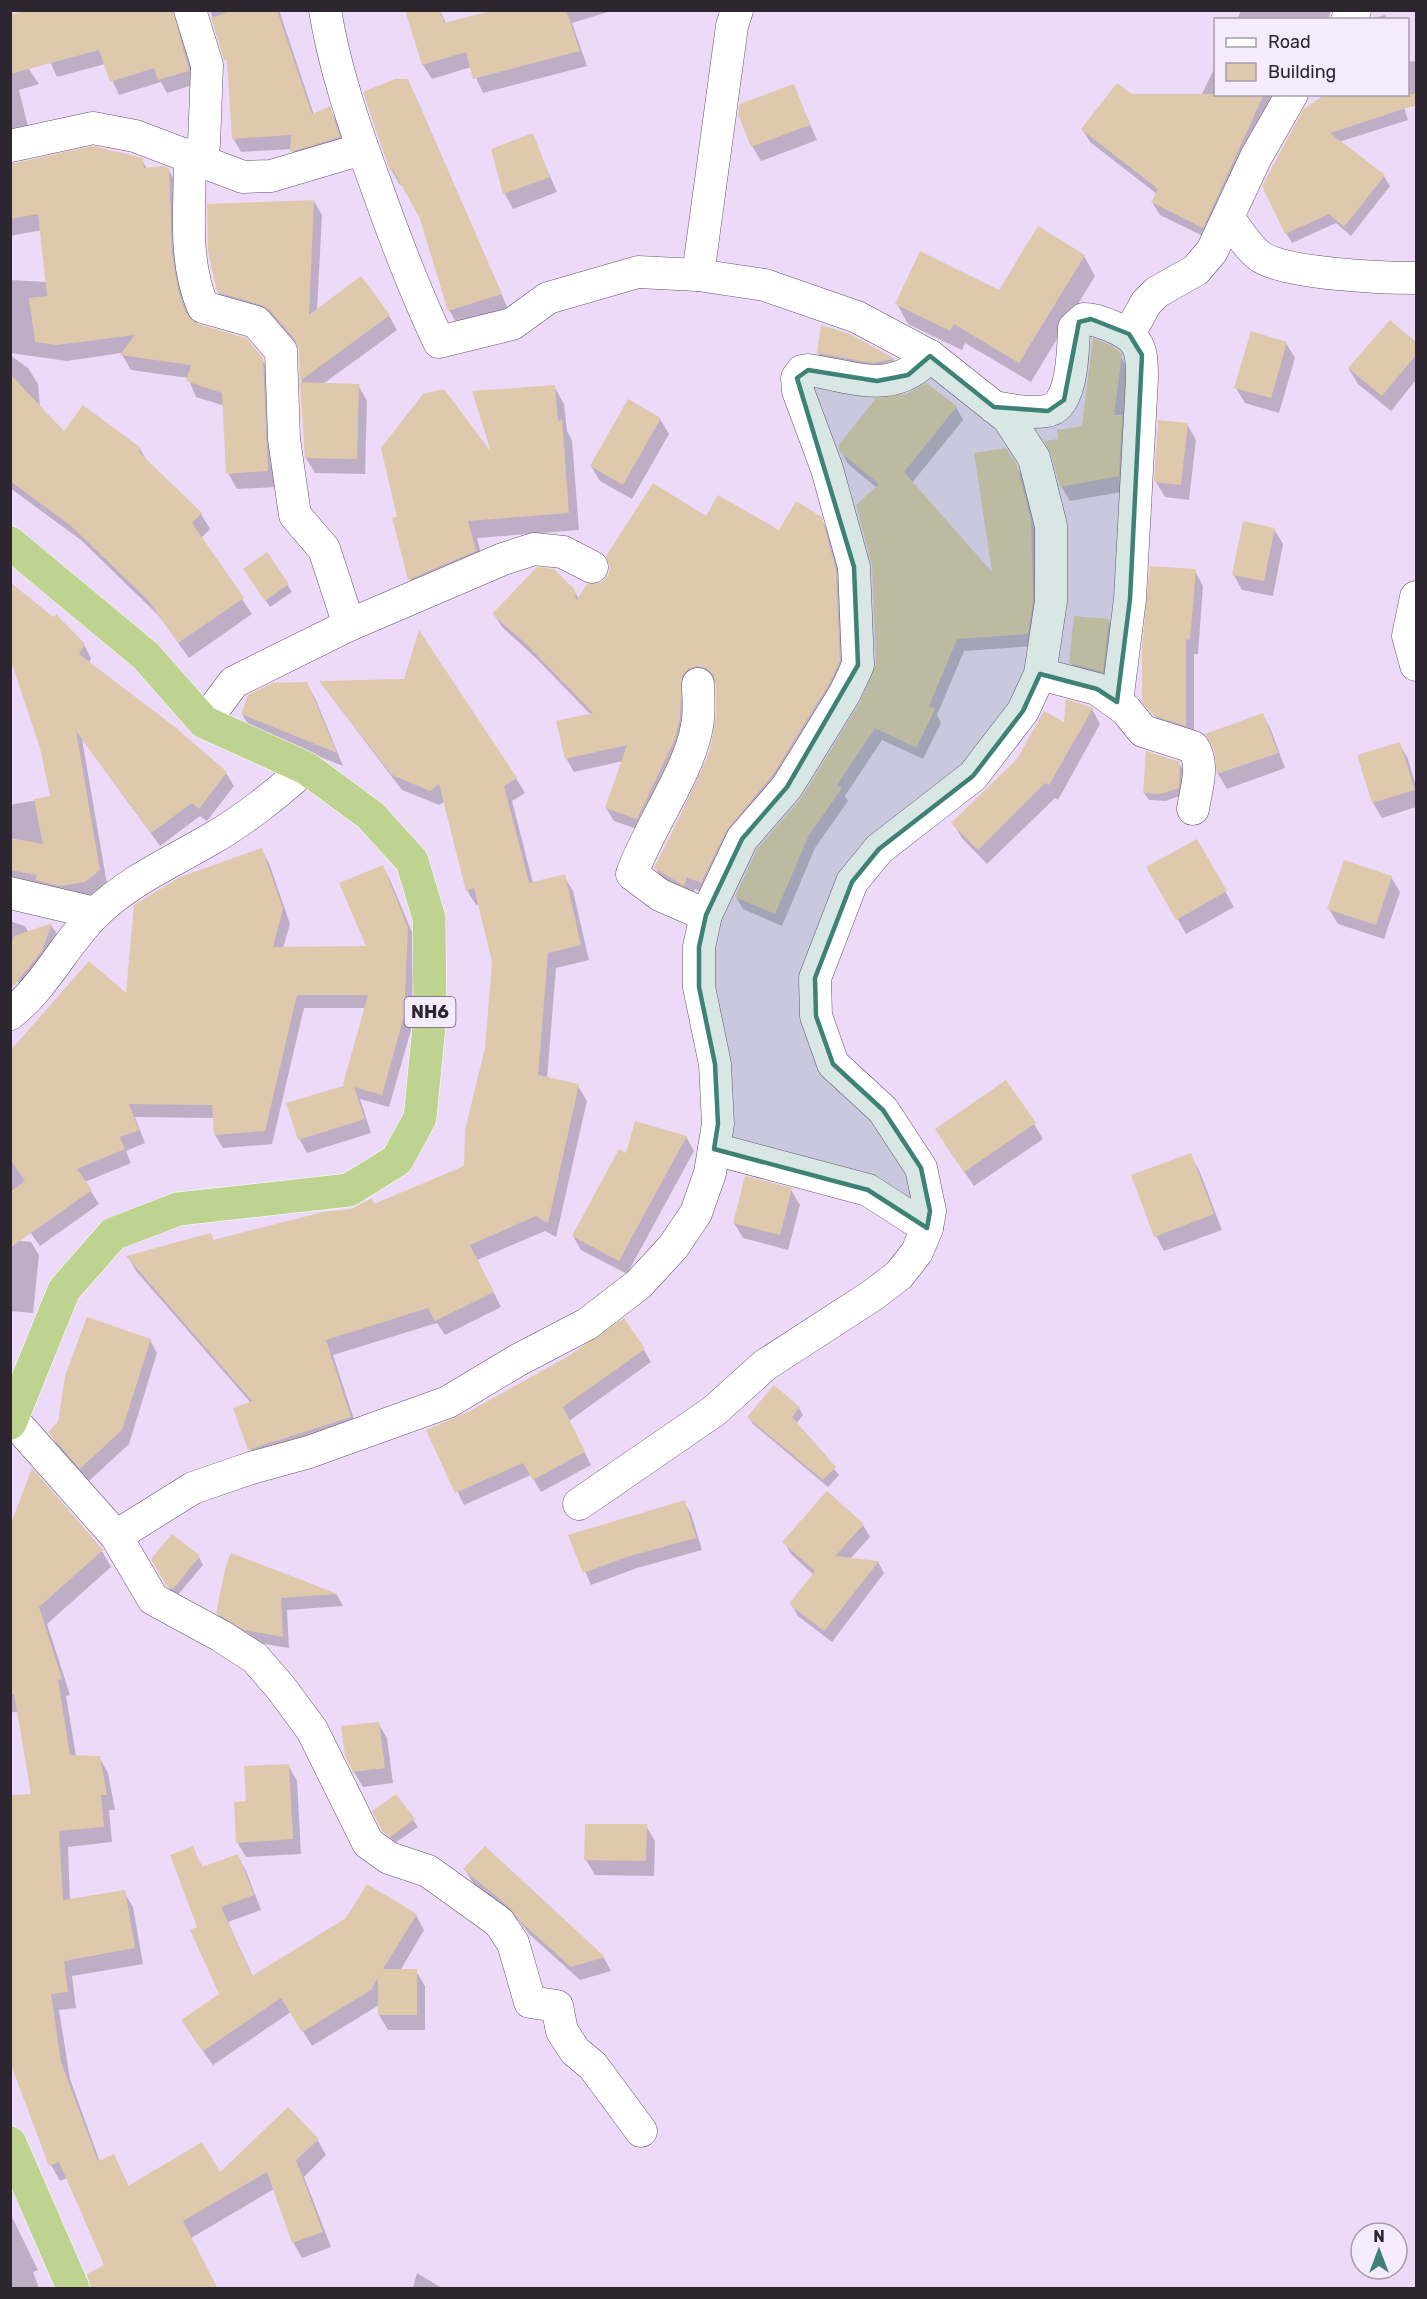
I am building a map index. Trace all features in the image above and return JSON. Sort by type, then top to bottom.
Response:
[{"type":"highway","name":"NH6","points":[[10,543],[146,656],[204,722],[306,768],[370,815],[412,861],[429,918],[430,1016],[420,1118],[397,1160],[349,1190],[178,1209],[113,1234],[64,1290],[12,1422]]},
{"type":"highway","points":[[10,2143],[73,2289]]},
{"type":"street","points":[[190,10],[207,65],[204,145],[190,158],[189,252],[193,283],[203,307],[256,322],[281,351],[284,439],[295,515],[324,549],[349,625]]},
{"type":"street","points":[[325,10],[334,63],[362,149],[411,284],[440,342],[512,324],[548,298],[638,272],[698,275],[765,285],[857,317],[930,356],[1008,418],[1034,458],[1051,526],[1051,601],[1040,674],[1023,711],[973,776],[879,849],[852,882],[815,978],[816,1016],[833,1064],[883,1110],[921,1168],[930,1211],[927,1228],[917,1251],[899,1275],[765,1365],[714,1411],[579,1504]]},
{"type":"street","points":[[698,275],[732,26],[737,10]]},
{"type":"street","points":[[1128,334],[1146,303],[1157,292],[1196,270],[1212,251],[1256,157],[1291,96]]},
{"type":"street","points":[[10,146],[93,128],[135,136],[243,177],[271,176],[362,149]]},
{"type":"street","points":[[1228,218],[1259,255],[1273,263],[1296,269],[1416,278]]},
{"type":"street","points":[[994,407],[1025,411],[1048,411],[1057,407],[1064,400],[1074,328],[1079,322],[1091,319],[1128,334],[1137,343],[1142,355],[1142,378],[1130,599],[1117,702]]},
{"type":"street","points":[[116,1536],[194,1488],[251,1468],[309,1452],[448,1402],[518,1360],[587,1324],[639,1284],[673,1247],[696,1213],[710,1173],[718,1124],[715,1064],[699,987],[699,947],[706,915],[742,839],[787,787],[845,693],[858,665],[854,567],[827,469],[798,391],[797,378],[802,371],[808,370],[851,380],[877,381],[908,375],[930,356]]},
{"type":"street","points":[[204,722],[234,682],[349,625],[503,559],[534,549],[563,552],[592,567]]},
{"type":"street","points":[[1416,597],[1408,636],[1416,665]]},
{"type":"street","points":[[1040,674],[1097,689],[1117,702],[1143,731],[1192,747],[1197,754],[1199,770],[1193,809]]},
{"type":"street","points":[[698,684],[698,725],[688,755],[642,845],[632,874],[660,895],[706,915]]},
{"type":"street","points":[[10,1014],[30,999],[95,913],[150,871],[211,839],[259,808],[306,768]]},
{"type":"street","points":[[10,893],[95,913]]},
{"type":"street","points":[[714,1149],[867,1190],[927,1228]]},
{"type":"street","points":[[12,1422],[116,1536],[153,1599],[255,1658],[281,1688],[312,1730],[368,1843],[389,1858],[428,1871],[499,1922],[513,1943],[530,2002],[557,2006],[562,2031],[575,2051],[593,2066],[641,2131]]},
{"type":"highlighted area","points":[[1091,319],[1129,334],[1142,355],[1142,378],[1130,599],[1117,702],[1097,689],[1040,674],[1023,711],[973,776],[879,849],[852,882],[815,978],[816,1016],[833,1064],[883,1110],[921,1168],[930,1211],[927,1228],[868,1190],[714,1149],[718,1124],[715,1064],[699,987],[699,947],[706,915],[742,839],[787,787],[858,665],[854,567],[797,378],[808,370],[877,381],[908,375],[930,356],[994,407],[1048,411],[1064,400],[1079,322]]},
{"type":"building","points":[[27,10],[173,10],[189,71],[158,80],[154,68],[110,82],[99,50],[10,74],[10,15]]},
{"type":"building","points":[[233,10],[277,10],[312,114],[330,106],[340,137],[290,152],[291,135],[232,139],[227,60],[224,60],[211,18]]},
{"type":"building","points":[[405,10],[440,10],[444,23],[494,10],[566,10],[580,51],[473,79],[466,52],[422,65]]},
{"type":"building","points":[[395,79],[408,79],[502,294],[448,311],[420,219],[393,170],[390,171],[363,92]]},
{"type":"building","points":[[1117,83],[1132,94],[1263,96],[1203,228],[1151,202],[1158,189],[1081,129]]},
{"type":"building","points":[[794,84],[810,125],[751,147],[738,114],[740,104]]},
{"type":"building","points":[[1409,94],[1416,94],[1416,105],[1330,133],[1385,175],[1344,227],[1329,214],[1285,234],[1262,186],[1303,110],[1322,96],[1409,96]]},
{"type":"building","points":[[533,133],[550,177],[503,194],[491,149]]},
{"type":"building","points":[[93,146],[143,158],[144,168],[163,166],[169,168],[172,255],[179,293],[186,313],[198,324],[246,338],[263,358],[268,471],[226,474],[222,393],[186,381],[191,365],[120,355],[135,335],[57,345],[35,342],[29,298],[47,296],[38,214],[10,219],[10,164]]},
{"type":"building","points":[[314,200],[309,315],[361,276],[390,315],[300,381],[299,350],[295,340],[270,310],[261,305],[217,292],[208,251],[207,204]]},
{"type":"building","points":[[1038,226],[1085,255],[1019,363],[954,324],[950,331],[895,304],[920,251],[999,290]]},
{"type":"building","points":[[1390,320],[1416,342],[1416,355],[1382,396],[1348,368]]},
{"type":"building","points":[[821,325],[850,334],[895,359],[872,363],[817,353]]},
{"type":"building","points":[[1251,331],[1287,342],[1271,398],[1234,388]]},
{"type":"building","points":[[1093,338],[1112,346],[1122,354],[1114,415],[1122,415],[1119,476],[1060,487],[1051,454],[1044,441],[1058,439],[1057,430],[1082,426]]},
{"type":"building","points":[[10,374],[64,431],[83,405],[141,448],[139,452],[202,513],[192,523],[244,598],[178,643],[148,600],[70,525],[10,481]]},
{"type":"building","points":[[300,382],[359,384],[357,459],[305,458]]},
{"type":"building","points":[[926,383],[957,406],[904,472],[992,572],[974,453],[1006,448],[1017,465],[1031,520],[1033,600],[1028,634],[957,639],[929,706],[935,709],[916,748],[875,728],[837,785],[842,788],[809,835],[775,914],[735,897],[757,849],[802,797],[860,702],[876,665],[872,566],[856,505],[879,484],[840,452],[838,446],[876,398],[906,394]]},
{"type":"building","points":[[555,385],[558,421],[562,420],[569,513],[468,521],[476,551],[408,580],[392,518],[397,517],[381,448],[423,394],[444,389],[491,452],[472,391]]},
{"type":"building","points":[[628,399],[661,418],[623,485],[590,466]]},
{"type":"building","points":[[1158,420],[1188,423],[1181,485],[1154,482]]},
{"type":"building","points":[[653,483],[706,516],[718,495],[779,530],[796,501],[822,517],[836,570],[840,661],[829,684],[772,776],[726,831],[701,883],[687,877],[684,886],[654,868],[694,788],[710,750],[716,716],[716,684],[713,674],[706,668],[697,666],[688,669],[682,676],[680,718],[675,739],[637,819],[605,808],[627,745],[565,759],[556,721],[593,713],[526,644],[492,614],[537,567],[554,569],[575,590],[576,601],[587,584],[602,582],[608,575],[610,567],[606,556]]},
{"type":"building","points":[[1243,521],[1275,528],[1264,581],[1232,575]]},
{"type":"building","points":[[267,552],[289,584],[265,601],[243,569]]},
{"type":"building","points":[[1150,566],[1196,569],[1190,640],[1186,639],[1186,726],[1154,716],[1142,702],[1142,645]]},
{"type":"building","points":[[10,582],[53,617],[56,614],[85,644],[79,654],[175,727],[227,772],[199,809],[192,803],[151,833],[76,731],[100,870],[85,882],[59,886],[35,880],[37,875],[10,870],[10,838],[43,844],[34,799],[50,796],[40,748],[10,658]]},
{"type":"building","points":[[1074,616],[1109,619],[1103,672],[1069,663]]},
{"type":"building","points":[[419,630],[517,778],[504,786],[529,883],[565,874],[581,945],[548,953],[538,1075],[579,1084],[548,1223],[536,1216],[470,1245],[494,1292],[435,1321],[428,1308],[326,1340],[351,1417],[248,1450],[233,1408],[252,1401],[126,1256],[211,1233],[213,1240],[323,1212],[351,1209],[372,1198],[374,1204],[464,1166],[465,1130],[485,1048],[492,962],[474,888],[466,891],[439,784],[430,791],[392,775],[319,681],[404,679]]},
{"type":"building","points":[[307,682],[337,753],[241,714],[248,695],[273,683]]},
{"type":"building","points":[[1066,699],[1093,708],[1049,785],[1045,783],[978,850],[951,823],[1017,759],[1044,711],[1064,722]]},
{"type":"building","points":[[1263,713],[1278,753],[1217,774],[1214,749],[1205,734]]},
{"type":"building","points":[[1400,742],[1415,790],[1372,803],[1357,755]]},
{"type":"building","points":[[1146,751],[1180,762],[1179,788],[1161,794],[1143,793]]},
{"type":"building","points":[[1197,839],[1227,891],[1176,920],[1146,867]]},
{"type":"building","points":[[262,848],[283,909],[273,947],[366,946],[339,883],[383,865],[408,928],[404,1016],[382,1095],[354,1087],[365,1119],[298,1140],[286,1103],[346,1085],[343,1084],[368,995],[297,995],[265,1131],[214,1135],[212,1105],[129,1104],[139,1130],[120,1137],[125,1149],[77,1169],[92,1190],[10,1248],[10,1192],[25,1181],[10,1159],[10,1051],[89,961],[126,993],[134,905],[180,877]]},
{"type":"building","points":[[1344,860],[1392,876],[1376,925],[1327,909]]},
{"type":"building","points":[[52,923],[42,951],[10,990],[10,946],[14,936]]},
{"type":"building","points":[[1006,1080],[1036,1123],[964,1172],[935,1129]]},
{"type":"building","points":[[635,1121],[687,1136],[619,1261],[572,1236],[619,1149],[626,1153]]},
{"type":"building","points":[[1191,1153],[1214,1214],[1154,1237],[1131,1175]]},
{"type":"building","points":[[745,1176],[792,1188],[780,1235],[733,1223]]},
{"type":"building","points":[[87,1317],[151,1339],[122,1430],[80,1469],[48,1432],[58,1422],[65,1376]]},
{"type":"building","points":[[624,1318],[645,1349],[563,1407],[585,1452],[533,1480],[523,1463],[455,1493],[426,1430],[470,1411],[567,1357]]},
{"type":"building","points":[[774,1385],[800,1407],[792,1417],[836,1467],[823,1480],[747,1417]]},
{"type":"building","points":[[32,1468],[103,1550],[39,1607],[62,1679],[58,1680],[70,1755],[100,1756],[107,1795],[101,1795],[104,1827],[59,1831],[63,1900],[125,1890],[135,1948],[64,1961],[68,1992],[51,1994],[61,2062],[98,2161],[114,2154],[128,2186],[202,2142],[220,2172],[288,2107],[319,2139],[296,2160],[323,2232],[292,2243],[267,2172],[183,2221],[218,2289],[91,2289],[87,2274],[104,2265],[59,2162],[49,2166],[10,2062],[10,1795],[31,1794],[14,1694],[10,1695],[10,1526]]},
{"type":"building","points":[[827,1491],[864,1524],[835,1556],[879,1561],[824,1631],[789,1604],[815,1571],[782,1542]]},
{"type":"building","points":[[685,1500],[696,1538],[630,1556],[583,1573],[568,1535]]},
{"type":"building","points":[[172,1534],[200,1556],[173,1589],[166,1585],[151,1559]]},
{"type":"building","points":[[231,1553],[338,1594],[281,1598],[283,1637],[244,1630],[216,1613],[225,1569]]},
{"type":"building","points":[[379,1722],[385,1768],[353,1772],[345,1755],[341,1726]]},
{"type":"building","points":[[289,1764],[293,1839],[236,1843],[234,1802],[246,1801],[244,1766]]},
{"type":"building","points":[[396,1794],[415,1819],[390,1837],[382,1831],[372,1811]]},
{"type":"building","points":[[585,1824],[647,1824],[646,1861],[584,1860]]},
{"type":"building","points":[[193,1846],[202,1867],[238,1854],[254,1895],[221,1907],[252,1976],[346,1918],[367,1884],[417,1914],[383,1969],[417,1969],[417,2015],[378,2015],[378,1978],[371,1990],[302,2032],[281,1998],[203,2051],[181,2020],[219,1994],[190,1930],[197,1927],[170,1855]]},
{"type":"building","points":[[485,1846],[605,1957],[571,1967],[520,1921],[510,1908],[463,1869]]}]
